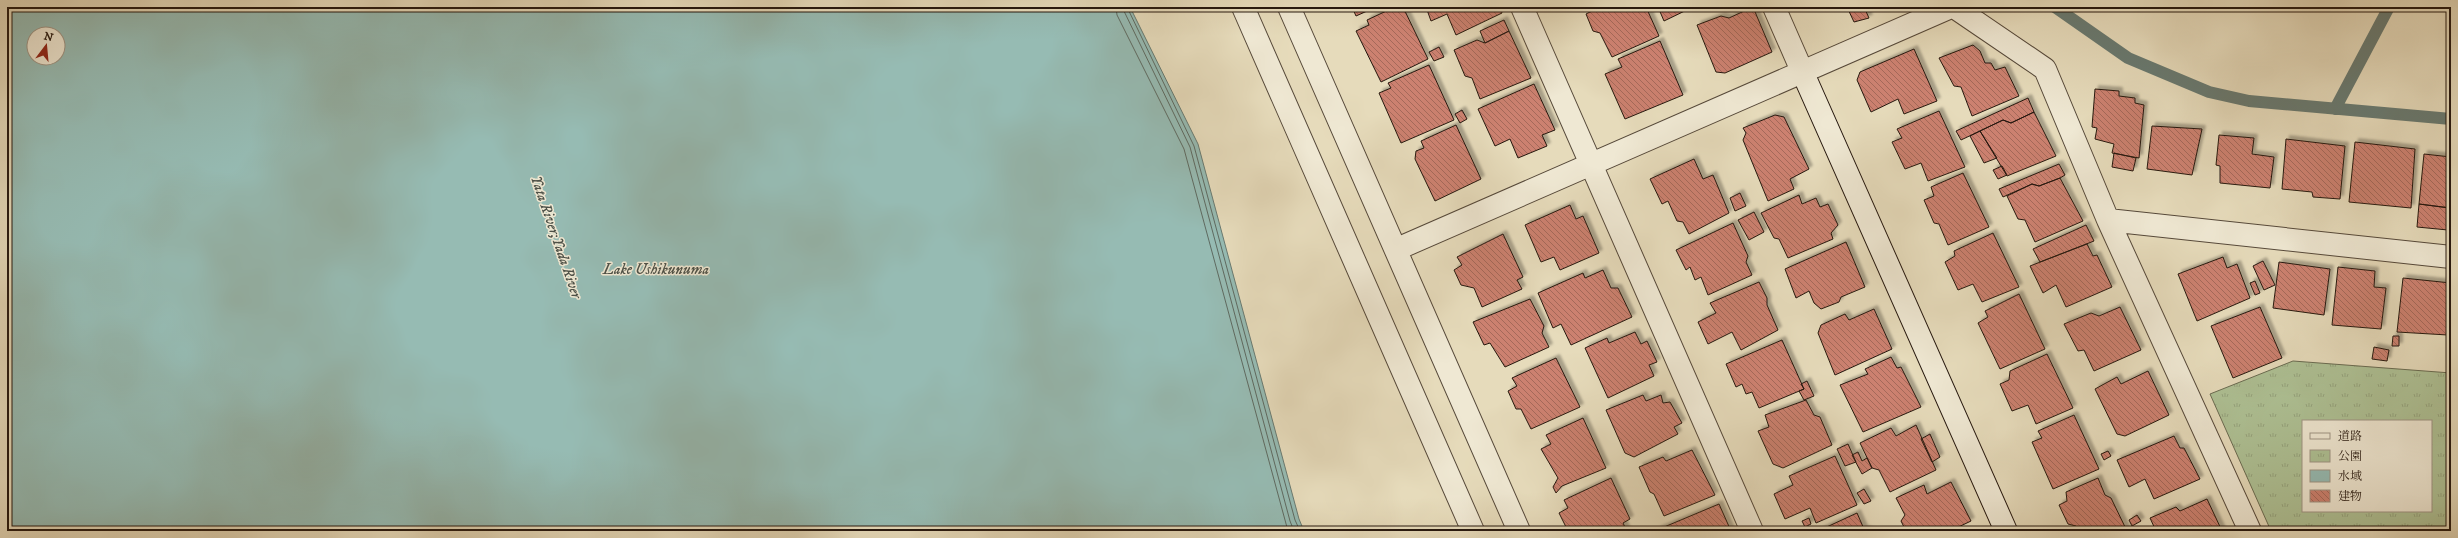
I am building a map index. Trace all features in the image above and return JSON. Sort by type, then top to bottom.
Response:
[{"type":"street","points":[[1243,7],[1473,531]]},
{"type":"street","points":[[1289,7],[1397,249],[1519,531]]},
{"type":"street","points":[[1522,7],[1752,531]]},
{"type":"street","points":[[1774,7],[2006,531]]},
{"type":"street","points":[[1397,249],[1951,7]]},
{"type":"street","points":[[1954,7],[2045,69],[2108,220],[2250,531]]},
{"type":"street","points":[[2108,220],[2451,257]]},
{"type":"green space","points":[[2293,361],[2451,373],[2451,531],[2271,531],[2210,394]]},
{"type":"water","name":"Lake Ushikunuma","points":[[7,7],[1130,7],[1198,144],[1299,519],[1304,531],[7,531]]},
{"type":"building","points":[[1352,7],[1376,7],[1356,16]]},
{"type":"building","points":[[1395,7],[1403,7],[1428,59],[1381,82],[1356,31],[1369,25],[1367,20]]},
{"type":"building","points":[[1426,7],[1500,7],[1502,13],[1456,35],[1447,14],[1431,21]]},
{"type":"building","points":[[1600,7],[1646,7],[1659,36],[1612,57],[1600,33],[1593,31],[1586,14]]},
{"type":"building","points":[[1658,7],[1693,7],[1664,21]]},
{"type":"building","points":[[1753,7],[1772,52],[1725,73],[1716,72],[1697,25],[1721,16],[1729,18]]},
{"type":"building","points":[[1847,7],[1864,7],[1869,18],[1854,22]]},
{"type":"building","points":[[1504,20],[1509,31],[1485,43],[1480,31]]},
{"type":"building","points":[[1509,31],[1531,78],[1480,99],[1472,78],[1465,76],[1454,50],[1477,40],[1485,43]]},
{"type":"building","points":[[1660,41],[1683,95],[1625,119],[1605,74],[1622,67],[1618,59]]},
{"type":"building","points":[[1973,45],[1980,51],[1985,63],[1991,63],[1995,70],[2005,67],[2019,96],[1972,116],[1961,87],[1954,86],[1939,58]]},
{"type":"building","points":[[1439,47],[1444,57],[1434,61],[1429,52]]},
{"type":"building","points":[[1914,49],[1937,101],[1904,114],[1898,99],[1871,112],[1857,80],[1860,72]]},
{"type":"building","points":[[1429,65],[1454,120],[1401,143],[1379,93],[1391,88],[1388,83]]},
{"type":"building","points":[[1534,84],[1555,130],[1542,135],[1547,146],[1518,158],[1510,139],[1495,146],[1478,109]]},
{"type":"building","points":[[2095,89],[2119,91],[2119,96],[2135,98],[2135,103],[2144,105],[2139,158],[2112,153],[2114,144],[2095,139],[2097,128],[2092,127]]},
{"type":"building","points":[[2028,98],[2034,112],[2011,123],[2003,120],[1961,140],[1956,131]]},
{"type":"building","points":[[1462,110],[1467,119],[1460,123],[1455,114]]},
{"type":"building","points":[[1939,111],[1965,167],[1928,181],[1921,163],[1905,169],[1892,142],[1902,138],[1897,129]]},
{"type":"building","points":[[2034,112],[2056,156],[2007,176],[1980,131],[2003,120],[2011,123]]},
{"type":"building","points":[[1775,115],[1784,117],[1809,169],[1790,179],[1794,189],[1768,201],[1743,140],[1746,133],[1743,128]]},
{"type":"building","points":[[1456,125],[1481,179],[1435,201],[1415,159],[1416,151],[1424,148],[1421,141]]},
{"type":"building","points":[[2152,126],[2202,129],[2192,175],[2147,169]]},
{"type":"building","points":[[1980,131],[1997,158],[1984,163],[1970,136]]},
{"type":"building","points":[[2219,135],[2254,138],[2252,154],[2274,157],[2270,188],[2220,183],[2220,166],[2216,165]]},
{"type":"building","points":[[2286,139],[2345,146],[2340,199],[2313,197],[2312,192],[2282,189]]},
{"type":"building","points":[[2355,142],[2415,149],[2411,208],[2349,202]]},
{"type":"building","points":[[2114,153],[2136,158],[2133,171],[2112,167]]},
{"type":"building","points":[[2424,154],[2451,157],[2451,208],[2419,204]]},
{"type":"building","points":[[1694,159],[1703,179],[1713,175],[1729,213],[1689,234],[1683,222],[1677,221],[1668,201],[1662,204],[1650,179]]},
{"type":"building","points":[[2059,164],[2065,175],[2060,178],[2039,186],[2032,184],[2003,197],[1999,189]]},
{"type":"building","points":[[2002,166],[2007,175],[1998,179],[1993,170]]},
{"type":"building","points":[[1963,173],[1989,227],[1948,245],[1939,224],[1934,223],[1924,200],[1934,196],[1931,187]]},
{"type":"building","points":[[2060,178],[2083,221],[2035,242],[2025,220],[2018,219],[2007,196],[2032,184],[2039,186]]},
{"type":"building","points":[[1740,193],[1746,206],[1735,211],[1730,198]]},
{"type":"building","points":[[1799,195],[1802,204],[1816,198],[1820,207],[1828,204],[1838,225],[1831,233],[1833,239],[1788,258],[1779,239],[1774,238],[1761,213]]},
{"type":"building","points":[[2419,204],[2449,208],[2448,230],[2417,227]]},
{"type":"building","points":[[1570,205],[1576,219],[1583,216],[1599,253],[1560,270],[1554,257],[1541,262],[1525,225]]},
{"type":"building","points":[[1754,212],[1764,232],[1749,240],[1738,220]]},
{"type":"building","points":[[1733,223],[1748,256],[1746,262],[1752,275],[1708,295],[1701,277],[1695,280],[1690,267],[1686,270],[1676,250]]},
{"type":"building","points":[[2086,225],[2094,241],[2040,262],[2033,249]]},
{"type":"building","points":[[1993,233],[2019,287],[1982,302],[1973,284],[1958,290],[1945,262],[1955,256],[1954,251]]},
{"type":"building","points":[[1503,234],[1523,277],[1517,280],[1522,289],[1482,307],[1474,288],[1461,285],[1454,270],[1462,265],[1457,257]]},
{"type":"building","points":[[1846,242],[1865,287],[1841,297],[1839,302],[1821,309],[1814,303],[1809,291],[1796,298],[1785,269]]},
{"type":"building","points":[[2087,244],[2093,256],[2097,255],[2112,287],[2066,307],[2056,285],[2043,293],[2030,266]]},
{"type":"building","points":[[2223,257],[2227,268],[2237,264],[2250,298],[2197,321],[2178,274]]},
{"type":"building","points":[[2263,261],[2275,285],[2264,290],[2253,266]]},
{"type":"building","points":[[2279,262],[2330,269],[2324,315],[2273,308]]},
{"type":"building","points":[[2338,267],[2375,271],[2374,287],[2386,288],[2381,329],[2332,325]]},
{"type":"building","points":[[1603,270],[1611,288],[1618,288],[1632,317],[1571,345],[1561,324],[1553,328],[1538,293],[1583,273],[1585,278]]},
{"type":"building","points":[[2403,278],[2451,283],[2448,335],[2397,332]]},
{"type":"building","points":[[2255,281],[2260,293],[2255,295],[2250,283]]},
{"type":"building","points":[[1759,282],[1767,298],[1767,305],[1778,330],[1741,350],[1732,332],[1708,344],[1698,322],[1716,313],[1710,303]]},
{"type":"building","points":[[2019,294],[2045,349],[2000,369],[1978,323],[1988,317],[1985,311]]},
{"type":"building","points":[[1530,299],[1544,326],[1542,333],[1549,347],[1505,367],[1490,343],[1484,345],[1473,322]]},
{"type":"building","points":[[2120,307],[2141,350],[2094,371],[2084,350],[2078,351],[2064,324],[2091,313],[2099,316]]},
{"type":"building","points":[[2260,307],[2282,358],[2233,378],[2211,326]]},
{"type":"building","points":[[1874,309],[1892,349],[1835,375],[1818,333],[1821,325],[1845,314],[1849,320]]},
{"type":"building","points":[[1635,332],[1641,344],[1647,341],[1657,362],[1649,365],[1654,376],[1608,398],[1585,348],[1607,338],[1609,343]]},
{"type":"building","points":[[2393,336],[2399,336],[2399,346],[2392,346]]},
{"type":"building","points":[[1782,340],[1804,389],[1759,408],[1752,392],[1746,394],[1742,384],[1736,387],[1726,364]]},
{"type":"building","points":[[2374,347],[2389,350],[2387,361],[2372,359]]},
{"type":"building","points":[[2047,354],[2073,408],[2036,424],[2028,405],[2012,411],[2000,384],[2009,380],[2010,371]]},
{"type":"building","points":[[1891,357],[1897,368],[1901,367],[1921,407],[1863,432],[1840,385],[1868,374],[1865,369]]},
{"type":"building","points":[[1556,358],[1580,407],[1531,429],[1521,409],[1516,409],[1508,391],[1517,386],[1512,378]]},
{"type":"building","points":[[2148,371],[2169,415],[2125,436],[2117,434],[2095,389],[2117,377],[2121,384]]},
{"type":"building","points":[[1807,381],[1814,396],[1804,400],[1799,391],[1804,389],[1801,384]]},
{"type":"building","points":[[1643,395],[1646,401],[1661,395],[1663,403],[1670,402],[1682,423],[1674,427],[1678,434],[1634,457],[1625,453],[1606,410]]},
{"type":"building","points":[[1806,400],[1814,415],[1820,417],[1832,445],[1783,468],[1773,464],[1758,431],[1769,427],[1765,415]]},
{"type":"building","points":[[2074,415],[2099,469],[2053,489],[2032,442],[2042,438],[2038,431]]},
{"type":"building","points":[[1583,418],[1606,468],[1562,486],[1556,493],[1553,487],[1558,478],[1541,449],[1551,444],[1546,435]]},
{"type":"building","points":[[1916,425],[1936,470],[1890,492],[1879,470],[1872,468],[1860,443],[1891,428],[1896,436]]},
{"type":"building","points":[[1930,434],[1940,457],[1932,462],[1921,439]]},
{"type":"building","points":[[2174,436],[2180,448],[2184,448],[2200,479],[2154,499],[2145,479],[2129,487],[2117,460]]},
{"type":"building","points":[[1848,444],[1856,462],[1845,466],[1837,449]]},
{"type":"building","points":[[1692,450],[1715,495],[1664,516],[1654,494],[1650,492],[1639,467],[1663,457],[1666,461]]},
{"type":"building","points":[[2108,451],[2111,456],[2104,460],[2101,454]]},
{"type":"building","points":[[1858,452],[1862,461],[1867,458],[1872,468],[1862,474],[1852,455]]},
{"type":"building","points":[[1835,456],[1857,505],[1816,523],[1810,508],[1785,519],[1774,494],[1793,485],[1789,476]]},
{"type":"building","points":[[1611,478],[1630,519],[1623,523],[1627,531],[1568,531],[1559,513],[1568,508],[1564,500]]},
{"type":"building","points":[[2098,478],[2105,495],[2111,498],[2127,531],[2078,531],[2076,526],[2068,524],[2059,505],[2067,501],[2066,492]]},
{"type":"building","points":[[1951,482],[1971,521],[1950,531],[1906,531],[1901,521],[1905,515],[1896,498],[1924,485],[1927,494]]},
{"type":"building","points":[[1864,489],[1871,501],[1864,504],[1857,493]]},
{"type":"building","points":[[2207,499],[2222,531],[2156,531],[2150,518],[2176,507],[2180,511]]},
{"type":"building","points":[[1719,504],[1731,531],[1657,530]]},
{"type":"building","points":[[1857,513],[1864,529],[1870,531],[1818,531]]},
{"type":"building","points":[[2137,515],[2141,521],[2132,526],[2129,520]]},
{"type":"building","points":[[1809,518],[1811,524],[1805,527],[1802,521]]},
{"type":"waterway","points":[[2055,7],[2128,58],[2209,92],[2249,101],[2451,119]]},
{"type":"waterway","points":[[2335,109],[2389,7]]},
{"type":"water label","name":"Yata River;Yada River","points":[[556,237]]}]
